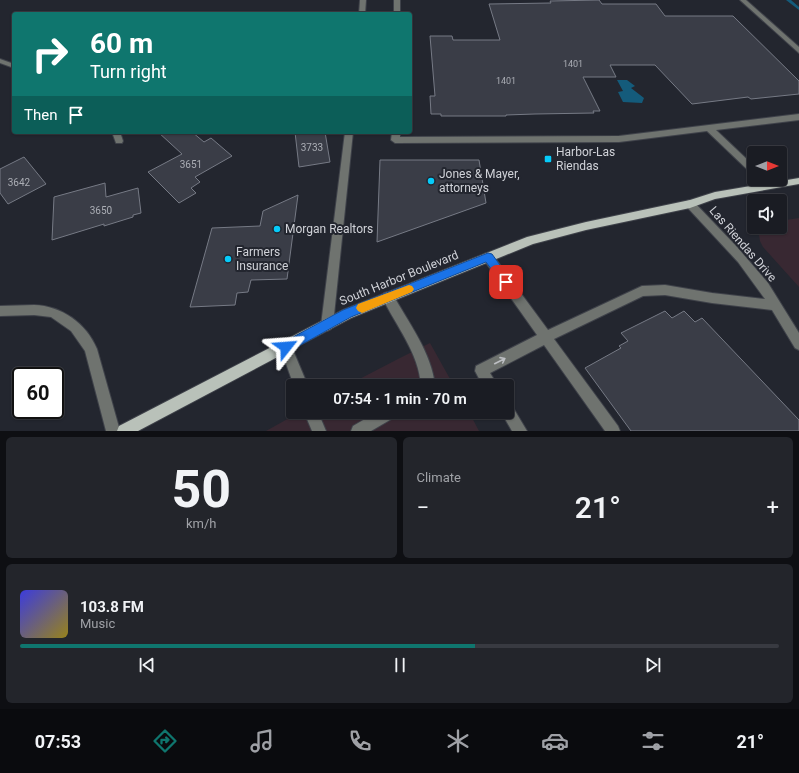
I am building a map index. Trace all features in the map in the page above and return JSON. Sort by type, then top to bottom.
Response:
[{"type":"main road","points":[[787,181],[799,181]]},
{"type":"main road","points":[[690,204],[751,186]]},
{"type":"main road","name":"South Harbor Boulevard","points":[[124,431],[347,314],[388,297],[531,240],[586,226],[690,204]]},
{"type":"street","points":[[362,12],[363,0]]},
{"type":"street","points":[[397,0],[397,12]]},
{"type":"street","points":[[743,0],[799,51]]},
{"type":"street","points":[[0,61],[12,65]]},
{"type":"street","points":[[396,134],[396,140],[619,140],[708,127],[799,117]]},
{"type":"street","points":[[708,127],[747,164]]},
{"type":"street","points":[[117,134],[119,141]]},
{"type":"street","points":[[327,325],[349,134]]},
{"type":"street","name":"Las Riendas Drive","points":[[690,204],[743,260],[776,305],[799,344]]},
{"type":"street","points":[[488,257],[613,431]]},
{"type":"street","points":[[486,379],[481,371],[546,337],[642,291],[665,290],[712,298],[776,305]]},
{"type":"street","points":[[388,297],[424,364],[428,379]]},
{"type":"street","points":[[0,311],[53,312],[86,338],[91,349],[113,431]]},
{"type":"street","points":[[286,347],[298,379]]},
{"type":"street","points":[[314,419],[319,431]]},
{"type":"street","points":[[358,431],[378,419]]},
{"type":"street","points":[[512,419],[520,431]]},
{"type":"shaded area","points":[[799,218],[799,287],[763,247],[760,241],[759,234],[787,234],[787,220]]},
{"type":"shaded area","points":[[430,343],[450,379],[359,379]]},
{"type":"shaded area","points":[[287,419],[473,419],[479,431],[266,431]]},
{"type":"water","points":[[617,80],[627,80],[635,86],[631,88],[644,98],[642,103],[623,102],[618,92],[623,91]]},
{"type":"building","points":[[599,0],[602,4],[656,4],[665,16],[733,16],[799,81],[799,94],[751,99],[748,97],[692,104],[655,65],[610,65],[616,77],[583,77],[600,111],[593,111],[594,113],[506,116],[441,116],[441,114],[431,114],[430,96],[435,96],[430,36],[452,36],[453,40],[500,40],[489,4],[551,3],[550,1]]},
{"type":"building","points":[[160,134],[194,134],[204,142],[211,138],[232,156],[195,177],[200,182],[191,188],[196,193],[179,203],[148,172],[182,154]]},
{"type":"building","points":[[295,134],[325,134],[330,162],[299,167]]},
{"type":"building","points":[[24,157],[46,184],[8,204],[0,193],[0,169]]},
{"type":"building","name":"Jones & Mayer, attorneys","points":[[380,160],[479,160],[486,203],[377,242]]},
{"type":"building","points":[[105,183],[106,197],[138,188],[141,213],[104,226],[104,224],[52,240],[54,197]]},
{"type":"building","points":[[298,195],[287,279],[251,280],[248,292],[237,293],[235,305],[190,307],[212,228],[260,226],[263,211]]},
{"type":"building","points":[[665,311],[672,318],[684,311],[695,322],[702,318],[799,420],[799,431],[631,431],[585,368],[621,348],[619,346],[628,341],[621,333]]},
{"type":"waterway","points":[[788,0],[799,9]]},
{"type":"slow traffic","points":[[362,308],[409,289]]},
{"type":"place","name":"Harbor-Las Riendas","points":[[548,159]]},
{"type":"place","name":"Jones & Mayer, attorneys","points":[[431,181]]},
{"type":"place","name":"Morgan Realtors","points":[[277,229]]},
{"type":"place","name":"Farmers Insurance","points":[[228,259]]},
{"type":"route","points":[[286,347],[347,314],[488,257],[506,282]]}]
